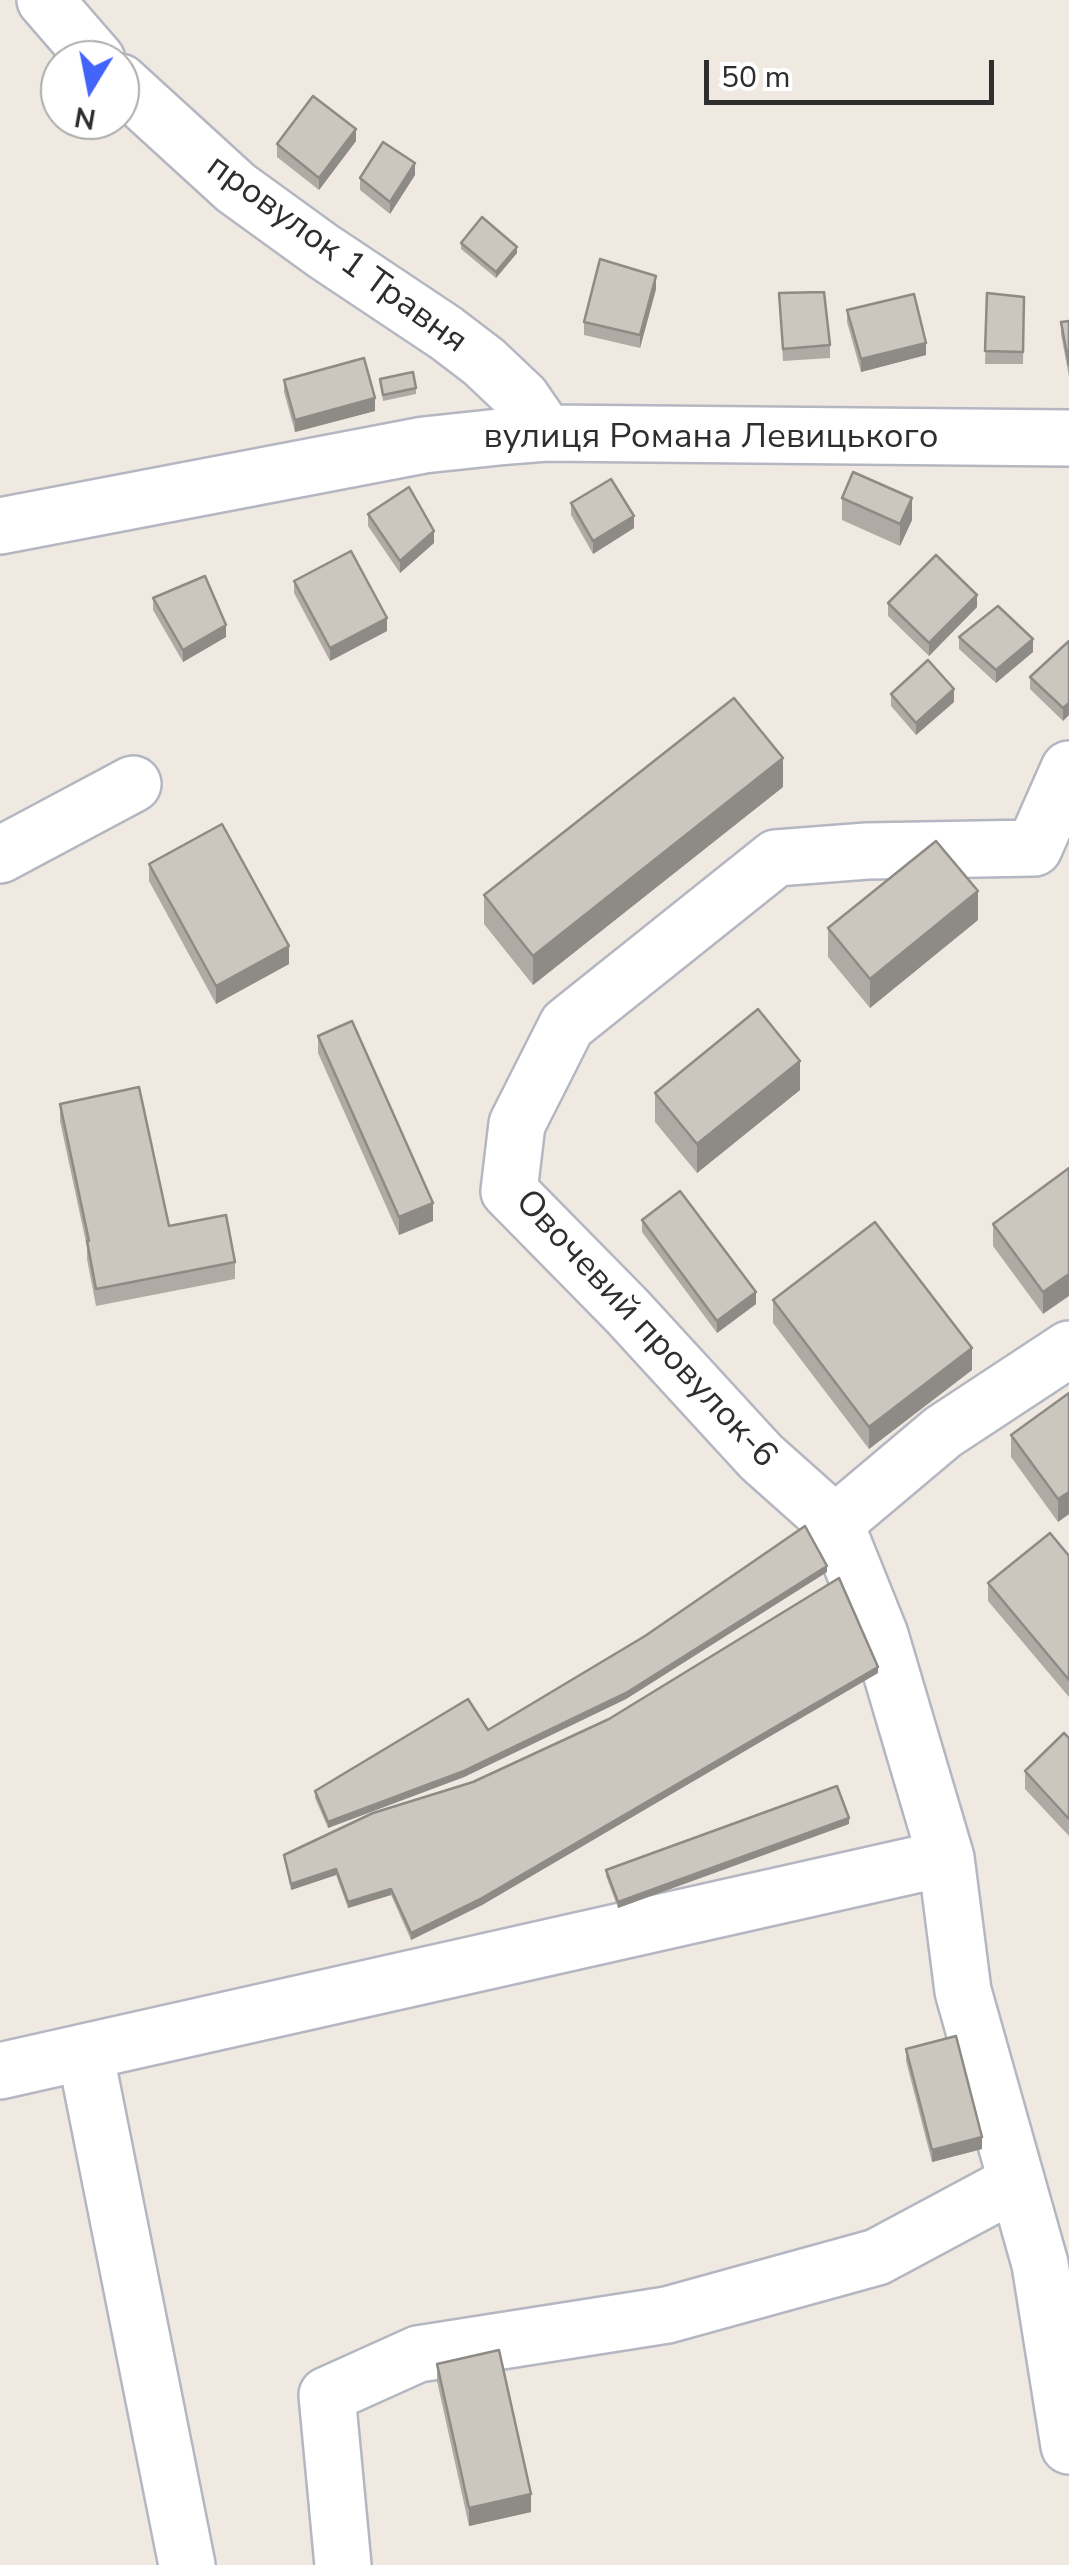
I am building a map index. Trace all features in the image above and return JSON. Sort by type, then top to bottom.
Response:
[{"type":"street","points":[[45,0],[80,40]]},
{"type":"street","name":"провулок 1 Травня","points":[[140,100],[236,188],[484,362],[522,398],[546,433]]},
{"type":"street","name":"вулиця Романа Левицького","points":[[1,511],[424,445],[546,433],[1064,445]]},
{"type":"street","name":"Овочевий провулок-6","points":[[835,1523],[761,1457],[628,1311],[509,1190],[517,1124],[567,1025],[776,858],[867,851],[1034,848],[1069,769]]},
{"type":"street","points":[[0,855],[134,784]]},
{"type":"street","points":[[1068,2441],[1040,2264],[963,1992],[946,1858],[880,1635],[835,1523],[943,1432],[1069,1348]]},
{"type":"street","points":[[0,2071],[946,1858]]},
{"type":"street","points":[[86,2052],[187,2565]]},
{"type":"street","points":[[343,2565],[328,2395],[418,2354],[667,2315],[876,2257],[1017,2182]]},
{"type":"building","points":[[313,96],[356,129],[319,178],[277,144]]},
{"type":"building","points":[[383,142],[415,163],[390,202],[360,178]]},
{"type":"building","points":[[482,217],[517,247],[496,272],[461,243]]},
{"type":"building","points":[[600,259],[656,276],[640,335],[584,322]]},
{"type":"building","points":[[824,292],[830,345],[783,349],[779,293]]},
{"type":"building","points":[[987,293],[1024,297],[1023,352],[985,351]]},
{"type":"building","points":[[914,294],[926,343],[861,359],[847,310]]},
{"type":"building","points":[[1069,321],[1069,365],[1061,322]]},
{"type":"building","points":[[364,358],[375,398],[295,420],[284,380]]},
{"type":"building","points":[[413,372],[416,388],[383,395],[380,379]]},
{"type":"building","points":[[853,472],[912,498],[900,524],[842,498]]},
{"type":"building","points":[[611,479],[634,516],[593,541],[571,503]]},
{"type":"building","points":[[409,487],[434,531],[400,561],[368,514]]},
{"type":"building","points":[[351,551],[387,618],[330,648],[294,581]]},
{"type":"building","points":[[936,555],[977,595],[929,643],[888,603]]},
{"type":"building","points":[[205,576],[226,625],[183,650],[153,598]]},
{"type":"building","points":[[998,606],[1033,639],[996,670],[959,637]]},
{"type":"building","points":[[1069,641],[1069,703],[1063,708],[1030,677]]},
{"type":"building","points":[[928,660],[954,689],[916,723],[891,694]]},
{"type":"building","points":[[734,698],[783,758],[533,956],[484,895]]},
{"type":"building","points":[[222,824],[289,946],[216,986],[149,864]]},
{"type":"building","points":[[936,841],[978,891],[870,979],[828,928]]},
{"type":"building","points":[[758,1009],[800,1061],[697,1144],[655,1093]]},
{"type":"building","points":[[352,1021],[433,1203],[399,1217],[318,1036]]},
{"type":"building","points":[[139,1087],[169,1226],[226,1215],[235,1262],[96,1289],[60,1104]]},
{"type":"building","points":[[1069,1168],[1069,1274],[1043,1292],[993,1224]]},
{"type":"building","points":[[680,1191],[756,1292],[717,1321],[642,1220]]},
{"type":"building","points":[[875,1222],[972,1348],[869,1427],[773,1300]]},
{"type":"building","points":[[1069,1393],[1069,1492],[1058,1499],[1011,1435]]},
{"type":"building","points":[[805,1526],[827,1566],[626,1693],[464,1771],[328,1822],[315,1791],[468,1699],[488,1730],[645,1636]]},
{"type":"building","points":[[1050,1533],[1069,1556],[1069,1680],[988,1583]]},
{"type":"building","points":[[839,1578],[878,1667],[482,1898],[411,1933],[391,1889],[348,1902],[336,1869],[291,1884],[284,1855],[373,1813],[473,1782],[609,1719]]},
{"type":"building","points":[[1064,1733],[1069,1738],[1069,1819],[1025,1771]]},
{"type":"building","points":[[837,1786],[849,1818],[618,1902],[606,1870]]},
{"type":"building","points":[[956,2036],[982,2137],[932,2150],[906,2049]]},
{"type":"building","points":[[499,2350],[531,2494],[469,2508],[437,2364]]}]
